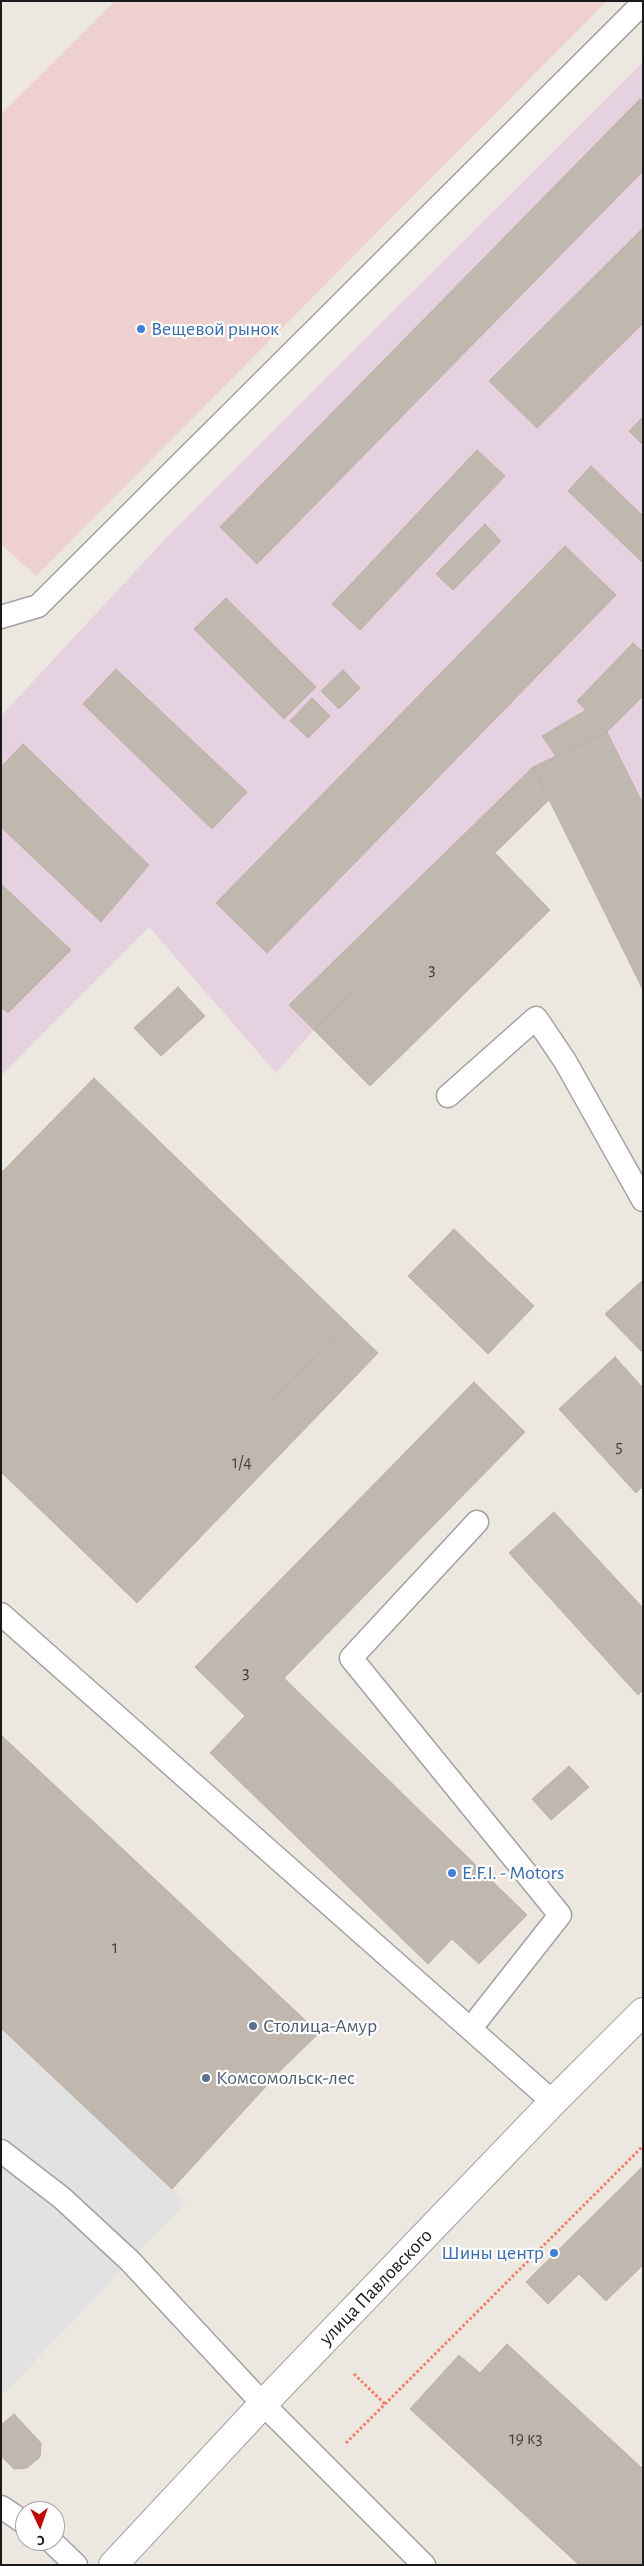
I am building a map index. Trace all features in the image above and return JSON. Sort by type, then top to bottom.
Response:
[{"type":"street","name":"улица Павловского","points":[[113,2565],[553,2102],[643,2012]]},
{"type":"lane","points":[[1,617],[38,606],[643,3]]},
{"type":"lane","points":[[448,1096],[536,1018],[565,1061],[643,1200]]},
{"type":"lane","points":[[471,2028],[560,1915],[351,1658],[477,1522]]},
{"type":"lane","points":[[1,1614],[553,2102]]},
{"type":"lane","points":[[1,2150],[62,2198],[130,2261],[264,2404],[424,2565]]},
{"type":"lane","points":[[1,2507],[15,2516]]},
{"type":"lane","points":[[61,2551],[76,2565]]},
{"type":"path","points":[[324,2465],[643,2146]]},
{"type":"path","points":[[354,2374],[385,2404]]},
{"type":"shaded area","name":"Вещевой рынок","points":[[115,1],[607,1],[36,576],[1,544],[1,114]]},
{"type":"shaded area","points":[[643,62],[643,804],[607,732],[534,767],[549,800],[314,1030],[276,1073],[149,927],[1,1076],[1,716],[170,534]]},
{"type":"shaded area","points":[[1,2028],[186,2202],[1,2397]]},
{"type":"building","points":[[640,99],[643,101],[643,171],[257,564],[220,527]]},
{"type":"building","points":[[643,228],[643,323],[537,428],[489,381]]},
{"type":"building","points":[[643,417],[643,445],[629,431]]},
{"type":"building","points":[[477,450],[505,476],[360,630],[332,604]]},
{"type":"building","points":[[591,466],[643,516],[643,563],[568,491]]},
{"type":"building","points":[[485,524],[501,541],[453,590],[436,574]]},
{"type":"building","points":[[565,546],[616,595],[267,953],[216,903]]},
{"type":"building","points":[[226,598],[316,687],[284,719],[194,629]]},
{"type":"building","points":[[633,643],[643,652],[643,696],[607,732],[577,701]]},
{"type":"building","points":[[116,669],[247,792],[212,829],[83,704]]},
{"type":"building","points":[[343,670],[360,688],[339,709],[321,691]]},
{"type":"building","points":[[312,698],[330,716],[308,738],[290,721]]},
{"type":"building","points":[[586,710],[607,732],[556,756],[542,736]]},
{"type":"building","points":[[607,732],[643,804],[643,990],[533,767]]},
{"type":"building","points":[[23,744],[149,865],[101,922],[1,827],[1,767]]},
{"type":"building","points":[[533,767],[549,800],[314,1030],[289,1005]]},
{"type":"building","points":[[495,853],[550,910],[370,1086],[314,1030]]},
{"type":"building","points":[[1,884],[71,950],[8,1013],[1,1007]]},
{"type":"building","points":[[178,987],[205,1016],[161,1056],[134,1028]]},
{"type":"building","points":[[94,1078],[347,1323],[106,1573],[1,1472],[1,1173]]},
{"type":"building","points":[[454,1229],[534,1306],[488,1354],[408,1276]]},
{"type":"building","points":[[643,1280],[643,1353],[605,1314]]},
{"type":"building","points":[[347,1323],[378,1353],[137,1603],[106,1573]]},
{"type":"building","points":[[615,1357],[643,1388],[643,1486],[636,1493],[559,1409]]},
{"type":"building","points":[[474,1382],[525,1432],[284,1678],[527,1915],[479,1964],[452,1939],[428,1964],[210,1753],[245,1716],[195,1667]]},
{"type":"building","points":[[554,1512],[643,1608],[643,1690],[638,1695],[509,1553]]},
{"type":"building","points":[[1,1735],[319,2033],[281,2070],[172,2189],[1,2028]]},
{"type":"building","points":[[569,1766],[589,1787],[551,1820],[532,1799]]},
{"type":"building","points":[[643,2166],[643,2265],[606,2301],[579,2274],[548,2304],[526,2282]]},
{"type":"building","points":[[507,2344],[643,2469],[643,2565],[579,2565],[410,2409],[459,2355],[480,2373]]},
{"type":"building","points":[[14,2414],[41,2443],[40,2457],[27,2468],[14,2469],[1,2456],[1,2425]]},
{"type":"place","name":"Вещевой рынок","points":[[141,329]]},
{"type":"place","name":"E.F.I. - Motors","points":[[452,1873]]},
{"type":"place","name":"Столица-Амур","points":[[253,2026]]},
{"type":"place","name":"Комсомольск-лес","points":[[206,2078]]},
{"type":"place","name":"Шины центр","points":[[554,2253]]}]
